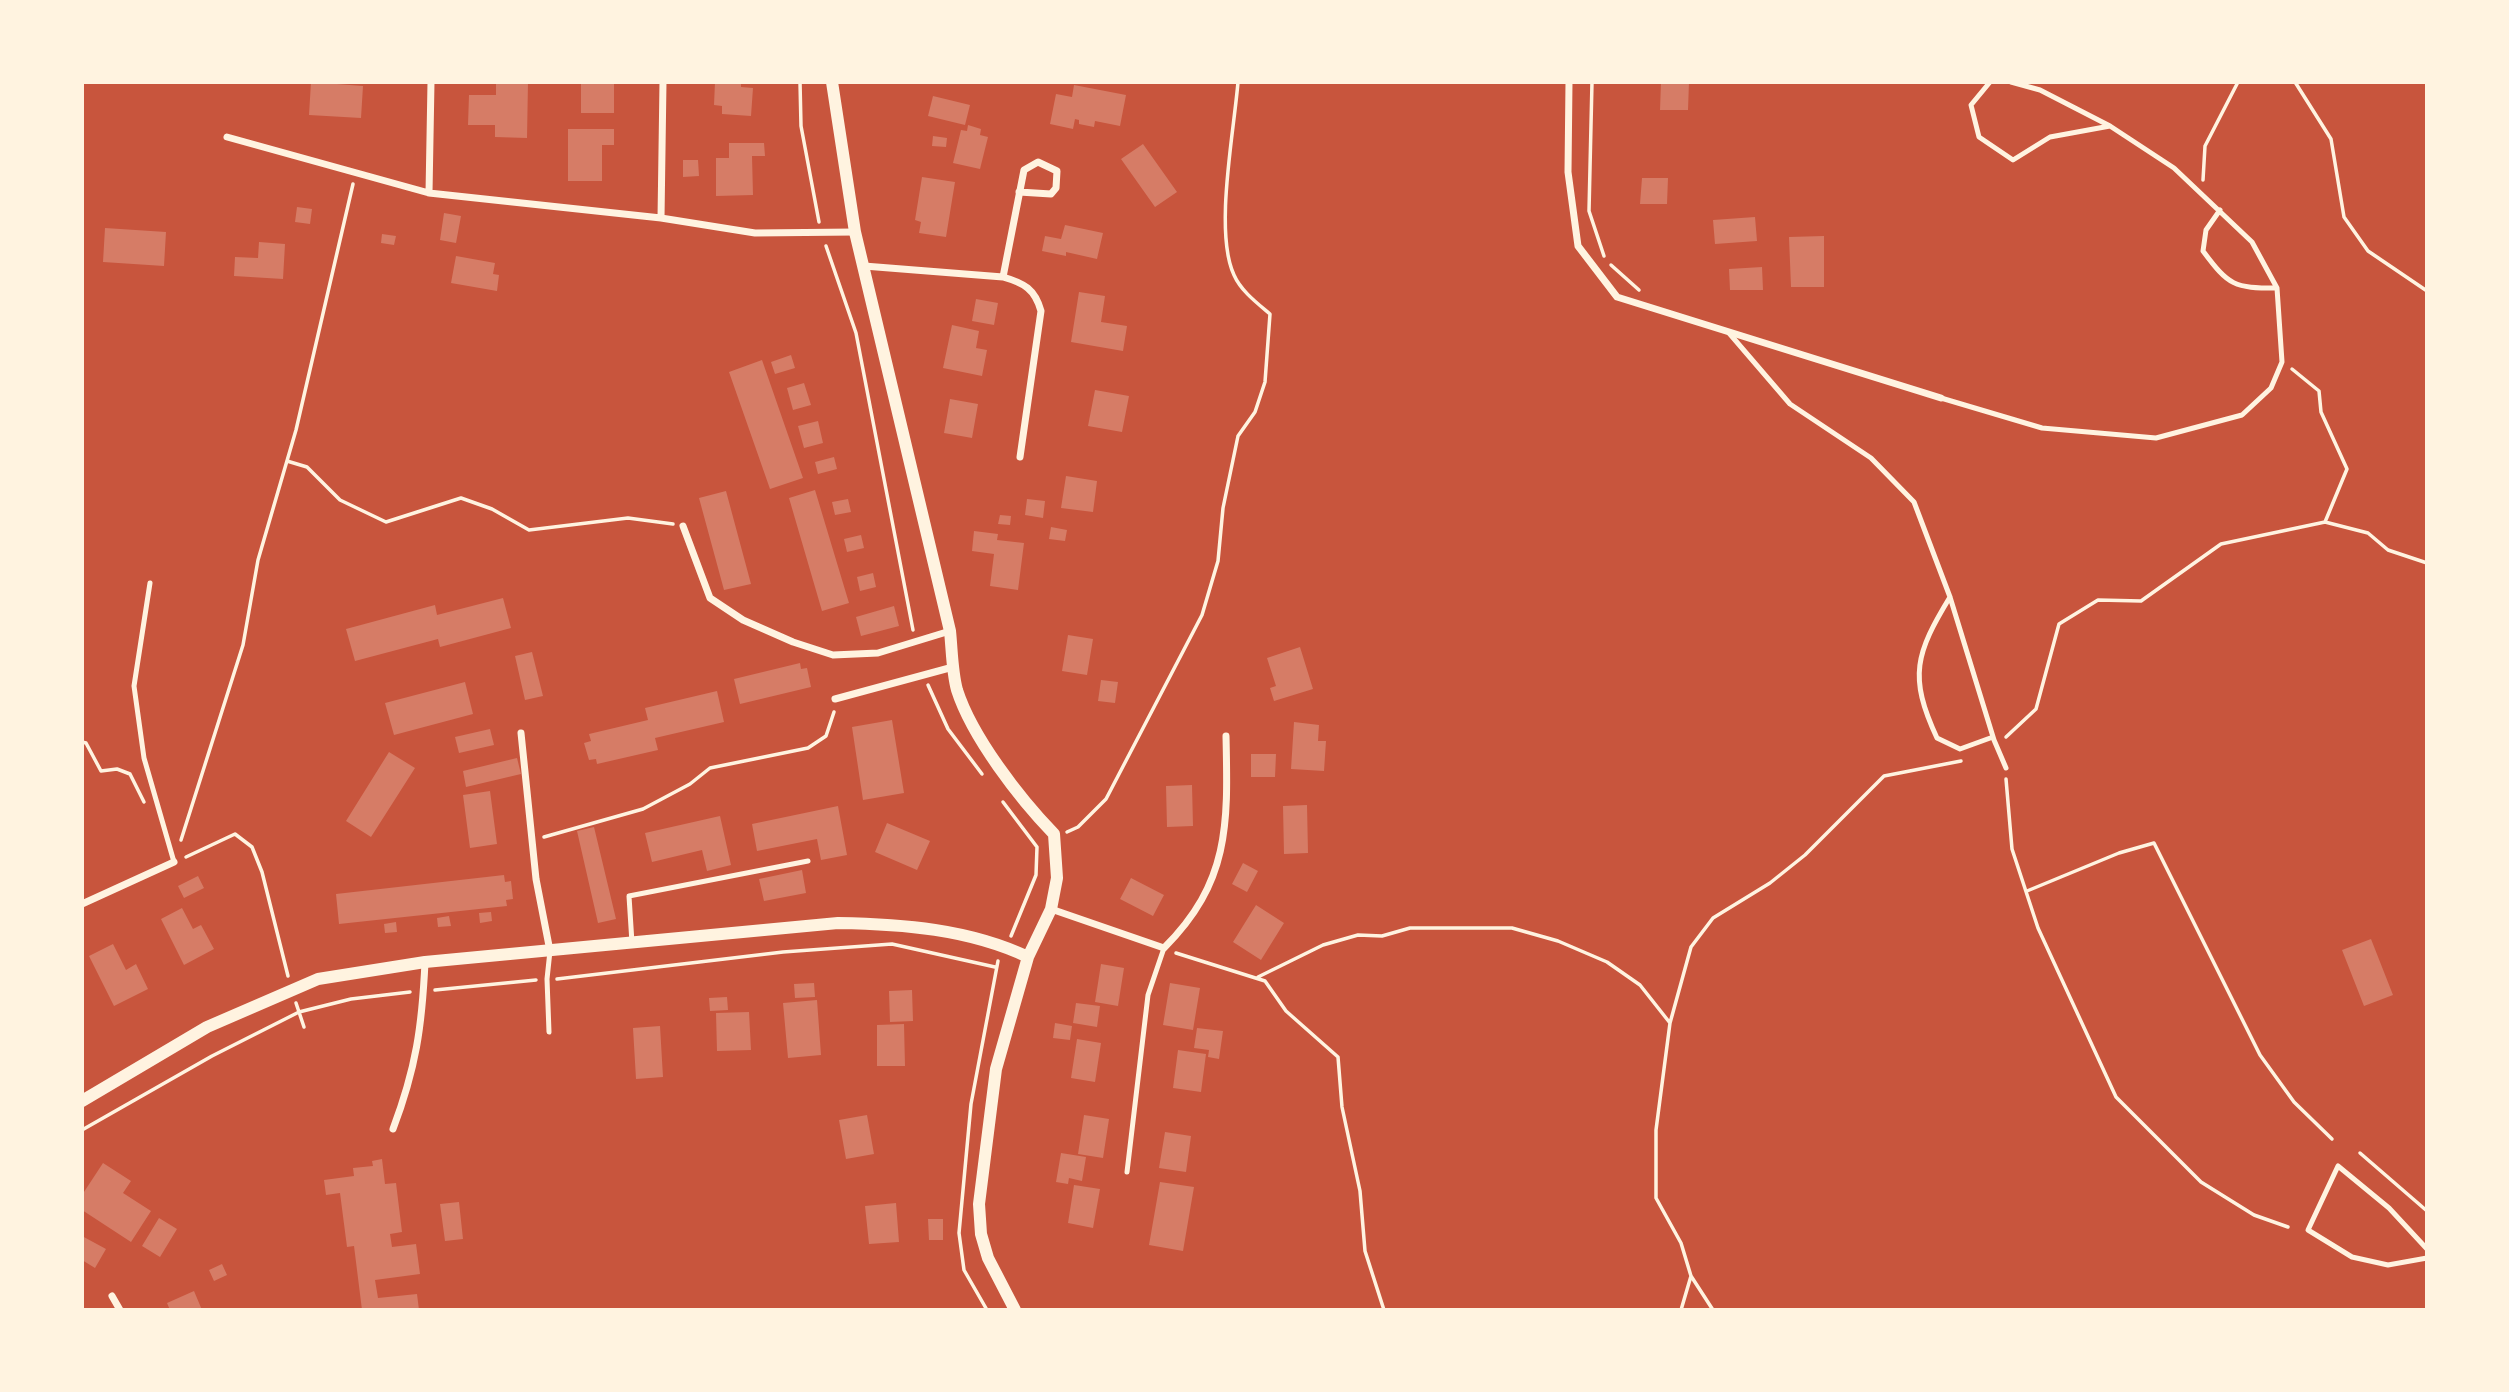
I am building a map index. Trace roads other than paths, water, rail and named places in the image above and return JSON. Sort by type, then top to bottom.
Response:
[{"type":"street","points":[[429,193],[431,82]]},
{"type":"street","points":[[661,218],[663,82]]},
{"type":"street","points":[[832,82],[855,232],[950,631],[956,687],[967,718],[1031,810],[1054,834],[1056,878],[1051,909],[1028,957],[996,1069],[979,1204],[981,1234],[988,1258],[1015,1310]]},
{"type":"street","points":[[1569,82],[1568,172],[1578,246],[1617,297],[1941,398]]},
{"type":"street","points":[[227,138],[429,193],[661,218],[755,233],[855,232]]},
{"type":"street","points":[[1003,277],[1019,192],[1024,170],[1038,162],[1057,171],[1056,188],[1051,194],[1019,192]]},
{"type":"street","points":[[864,266],[1003,277],[1024,283],[1036,295],[1041,310],[1020,457]]},
{"type":"street","points":[[683,526],[710,598],[743,620],[832,655],[878,653],[950,631]]},
{"type":"street","points":[[835,699],[954,667]]},
{"type":"street","points":[[520,733],[534,840],[536,879],[550,951]]},
{"type":"street","points":[[1051,909],[1164,948],[1202,904],[1220,861],[1226,819],[1226,737]]},
{"type":"street","points":[[82,904],[174,862]]},
{"type":"street","points":[[82,1101],[207,1027],[291,989],[318,979],[425,962],[838,923],[899,924],[1005,946],[1028,957]]},
{"type":"street","points":[[393,1129],[412,1081],[424,1012],[425,962]]},
{"type":"street","points":[[112,1296],[120,1310]]},
{"type":"lane","points":[[1990,82],[1971,105],[1979,137],[2013,160],[2050,137],[2110,126]]},
{"type":"lane","points":[[1941,398],[2042,428],[2156,438],[2242,415],[2271,388],[2282,362],[2277,288],[2252,242],[2203,192],[2174,168],[2110,126],[2040,90],[2011,82]]},
{"type":"lane","points":[[2220,210],[2206,230],[2203,251],[2222,278],[2248,288],[2277,288]]},
{"type":"lane","points":[[1729,333],[1790,404],[1871,458],[1914,502],[1950,597],[1993,737],[2006,768]]},
{"type":"lane","points":[[150,583],[134,686],[144,758],[174,862]]},
{"type":"lane","points":[[1950,597],[1925,638],[1919,675],[1924,711],[1937,738],[1960,749],[1993,737]]},
{"type":"lane","points":[[632,943],[629,896],[808,861]]},
{"type":"lane","points":[[1127,1172],[1148,995],[1164,948]]},
{"type":"lane","points":[[550,951],[547,979],[550,1032]]},
{"type":"lane","points":[[2427,1248],[2389,1209],[2338,1166],[2308,1230],[2352,1257],[2388,1265],[2427,1258]]}]
